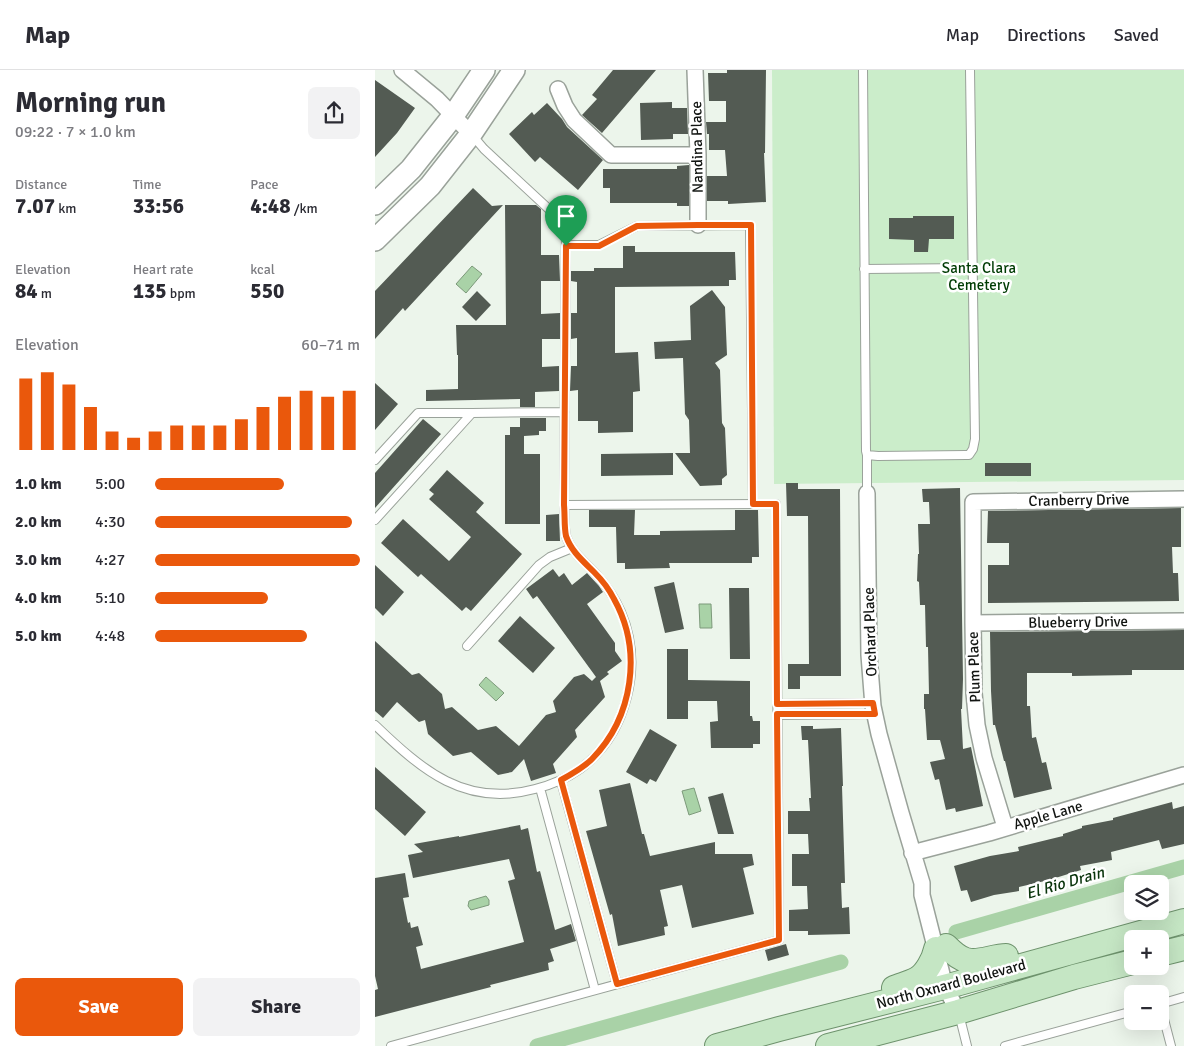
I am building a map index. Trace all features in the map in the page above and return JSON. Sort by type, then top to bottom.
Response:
[{"type":"main road","points":[[375,204],[411,169],[453,116],[484,70]]},
{"type":"main road","points":[[375,240],[430,186],[471,134],[514,70]]},
{"type":"main road","name":"North Oxnard Boulevard","points":[[717,1046],[1045,960],[1184,921]]},
{"type":"main road","points":[[779,1029],[918,979],[929,967],[935,954],[941,948],[970,961],[1000,956],[1019,956],[1045,960]]},
{"type":"main road","points":[[1169,952],[1184,948]]},
{"type":"main road","name":"North Oxnard Boulevard","points":[[828,1046],[958,1012],[1074,977],[1124,964]]},
{"type":"street","points":[[402,70],[437,99],[471,134]]},
{"type":"street","name":"Nandina Place","points":[[695,70],[698,225]]},
{"type":"street","points":[[558,89],[565,106],[574,120],[611,155],[698,155]]},
{"type":"street","name":"Orchard Place","points":[[867,493],[869,655],[874,709],[879,734],[922,884],[922,895],[941,948],[958,1012]]},
{"type":"street","name":"Cranberry Drive","points":[[973,502],[1184,499]]},
{"type":"street","name":"Plum Place","points":[[973,502],[974,694],[977,725],[984,758],[1005,828]]},
{"type":"street","name":"Blueberry Drive","points":[[973,623],[1184,621]]},
{"type":"street","name":"Apple Lane","points":[[912,853],[989,833],[1184,776]]},
{"type":"lane","points":[[863,70],[867,493]]},
{"type":"lane","points":[[867,455],[966,455],[973,449],[975,439],[970,70]]},
{"type":"lane","points":[[375,726],[398,747],[445,781],[459,787],[482,792],[521,793],[561,780],[579,770],[591,759],[611,734],[629,690],[631,675],[630,643],[621,613],[605,585],[571,548],[566,535],[564,505],[566,225],[484,149],[471,134]]},
{"type":"lane","points":[[566,246],[599,246],[637,226],[751,225],[753,504]]},
{"type":"lane","points":[[865,269],[973,268]]},
{"type":"lane","points":[[375,460],[418,413],[565,412]]},
{"type":"lane","points":[[375,520],[472,413]]},
{"type":"lane","points":[[391,1046],[779,940],[776,504],[564,505]]},
{"type":"lane","points":[[467,646],[539,565],[550,557],[571,548]]},
{"type":"lane","points":[[777,704],[874,709]]},
{"type":"lane","points":[[777,714],[874,709]]},
{"type":"lane","points":[[561,780],[617,984]]},
{"type":"lane","points":[[540,788],[595,990]]},
{"type":"lane","points":[[1171,1046],[1160,1004],[1184,997]]},
{"type":"lane","points":[[958,1012],[967,1046]]},
{"type":"lane","points":[[1005,1046],[1124,1013]]},
{"type":"green space","name":"Santa Clara Cemetery","points":[[772,70],[1184,70],[1184,480],[774,484]]},
{"type":"shaded area","points":[[472,266],[482,274],[466,293],[456,284]]},
{"type":"shaded area","points":[[699,604],[711,604],[712,628],[700,628]]},
{"type":"shaded area","points":[[486,677],[504,693],[496,701],[479,685]]},
{"type":"shaded area","points":[[694,788],[701,811],[689,815],[682,791]]},
{"type":"shaded area","points":[[486,896],[489,900],[489,905],[471,910],[468,906],[469,901]]},
{"type":"building","points":[[613,70],[656,70],[602,133],[582,115],[597,99],[592,95]]},
{"type":"building","points":[[727,70],[766,70],[764,153],[766,202],[728,204],[728,201],[707,201],[707,176],[727,176],[725,150],[709,150],[709,134],[707,134],[706,122],[726,122],[726,101],[709,101],[708,73],[727,73]]},
{"type":"building","points":[[375,80],[415,108],[397,133],[375,157]]},
{"type":"building","points":[[672,102],[672,108],[687,108],[688,134],[673,134],[673,139],[641,140],[640,103]]},
{"type":"building","points":[[547,103],[567,127],[603,160],[578,190],[540,157],[535,162],[509,134],[532,112],[534,115]]},
{"type":"building","points":[[689,165],[689,206],[677,206],[677,203],[610,203],[610,188],[603,188],[603,169],[677,169],[677,166]]},
{"type":"building","points":[[473,188],[492,206],[503,205],[405,311],[403,308],[375,339],[375,291]]},
{"type":"building","points":[[505,205],[536,205],[541,209],[541,255],[559,255],[560,281],[541,281],[541,314],[560,313],[560,339],[542,339],[542,367],[559,366],[559,391],[535,392],[535,407],[520,407],[520,399],[426,401],[426,390],[458,389],[456,325],[506,325]]},
{"type":"building","points":[[913,216],[954,216],[954,239],[929,239],[928,252],[914,252],[914,240],[889,239],[889,218],[913,218]]},
{"type":"building","points":[[623,246],[635,246],[635,252],[735,252],[736,280],[729,280],[729,286],[615,287],[615,353],[638,352],[640,391],[633,392],[633,432],[598,433],[598,421],[578,421],[578,390],[570,391],[571,366],[577,366],[577,338],[571,339],[571,313],[577,313],[577,282],[571,281],[571,271],[594,271],[594,268],[623,268]]},
{"type":"building","points":[[712,290],[725,307],[727,355],[715,363],[720,370],[722,423],[725,428],[727,475],[722,479],[722,485],[700,486],[675,453],[690,453],[689,420],[685,414],[683,358],[655,359],[654,342],[691,340],[690,306]]},
{"type":"building","points":[[477,291],[491,305],[476,321],[462,307]]},
{"type":"building","points":[[375,383],[398,404],[375,430]]},
{"type":"building","points":[[520,418],[546,418],[546,431],[539,431],[539,435],[524,436],[524,454],[540,454],[540,524],[505,524],[505,435],[510,435],[510,427],[520,427]]},
{"type":"building","points":[[423,419],[441,434],[375,508],[375,473]]},
{"type":"building","points":[[673,453],[673,475],[601,476],[601,454]]},
{"type":"building","points":[[985,463],[1031,463],[1031,476],[985,476]]},
{"type":"building","points":[[447,470],[484,503],[476,512],[522,554],[471,611],[466,607],[462,611],[421,574],[418,577],[381,543],[403,519],[449,561],[471,537],[429,499],[434,494],[429,490]]},
{"type":"building","points":[[786,483],[798,483],[798,489],[840,489],[841,676],[800,676],[800,689],[788,689],[788,664],[809,664],[808,516],[787,516]]},
{"type":"building","points":[[960,488],[963,679],[961,709],[963,749],[971,747],[983,806],[956,812],[955,808],[946,810],[939,779],[935,780],[930,762],[945,759],[940,740],[927,740],[924,694],[929,694],[928,647],[926,647],[925,605],[920,605],[919,582],[917,581],[919,554],[918,524],[930,524],[929,502],[923,502],[922,489]]},
{"type":"building","points":[[1181,508],[1181,547],[1172,547],[1173,573],[1178,573],[1179,601],[988,603],[988,565],[1009,565],[1009,543],[987,543],[988,511]]},
{"type":"building","points":[[589,510],[635,510],[634,535],[660,535],[660,531],[735,530],[735,510],[758,510],[759,557],[752,557],[752,563],[669,563],[670,568],[625,569],[625,563],[617,563],[616,527],[589,527]]},
{"type":"building","points":[[559,514],[560,541],[546,541],[546,515]]},
{"type":"building","points":[[375,565],[404,592],[383,616],[375,608]]},
{"type":"building","points":[[553,569],[559,577],[564,573],[572,585],[587,573],[599,586],[603,592],[587,604],[615,643],[615,651],[622,661],[607,672],[609,674],[600,681],[605,697],[575,730],[577,737],[553,764],[556,773],[531,781],[524,759],[512,772],[498,775],[471,752],[453,756],[428,734],[425,720],[419,722],[397,702],[383,718],[375,711],[375,641],[412,675],[419,673],[442,694],[445,709],[452,707],[478,730],[496,726],[519,746],[546,715],[556,712],[553,701],[574,677],[584,674],[592,681],[596,677],[537,596],[533,599],[526,589]]},
{"type":"building","points":[[674,582],[684,629],[665,633],[654,587]]},
{"type":"building","points":[[729,588],[749,588],[750,659],[730,659]]},
{"type":"building","points":[[520,616],[555,648],[533,673],[498,641]]},
{"type":"building","points":[[1184,630],[1184,670],[1132,670],[1132,675],[1072,676],[1072,673],[1027,673],[1027,706],[1030,706],[1032,738],[1036,737],[1042,763],[1046,762],[1052,789],[1014,798],[995,725],[993,725],[990,632]]},
{"type":"building","points":[[667,649],[688,649],[688,680],[750,681],[750,716],[752,716],[753,721],[760,721],[760,744],[753,744],[753,748],[711,748],[710,722],[718,721],[717,701],[688,701],[688,719],[667,719]]},
{"type":"building","points":[[801,726],[813,726],[813,729],[841,728],[845,883],[841,883],[842,908],[849,907],[850,934],[808,935],[808,931],[789,931],[789,910],[808,909],[807,886],[792,886],[792,854],[809,854],[808,834],[788,834],[788,811],[810,811],[808,740],[802,740]]},
{"type":"building","points":[[650,729],[677,745],[656,782],[650,779],[647,784],[626,772]]},
{"type":"building","points":[[375,767],[426,812],[405,836],[375,809]]},
{"type":"building","points":[[630,783],[642,834],[644,834],[650,856],[715,842],[715,854],[752,854],[754,865],[743,868],[754,914],[692,928],[682,885],[660,890],[668,926],[664,927],[665,935],[618,946],[612,914],[610,915],[586,831],[607,826],[599,790]]},
{"type":"building","points":[[723,793],[734,834],[718,834],[708,797]]},
{"type":"building","points":[[1172,802],[1173,809],[1184,806],[1184,844],[1162,849],[1159,840],[1111,852],[1112,860],[1080,866],[1081,870],[1019,887],[1019,891],[994,895],[971,902],[967,890],[961,891],[954,866],[990,856],[1019,851],[1018,847],[1063,836],[1063,834],[1082,828],[1082,826],[1113,820],[1113,818]]},
{"type":"building","points":[[520,825],[521,830],[528,828],[537,872],[540,871],[555,930],[571,924],[576,941],[550,949],[554,961],[548,963],[549,970],[375,1017],[375,990],[378,989],[375,976],[375,878],[405,873],[409,897],[403,898],[408,923],[410,922],[411,928],[418,926],[423,945],[416,947],[421,969],[524,942],[508,881],[515,879],[509,859],[413,878],[408,855],[423,852],[414,844]]},
{"type":"building","points":[[786,944],[789,955],[768,961],[765,950]]},
{"type":"waterway","name":"El Rio Drain","points":[[956,932],[1184,867]]},
{"type":"waterway","points":[[537,1046],[841,962]]},
{"type":"route","points":[[751,225],[753,504],[776,504],[777,704],[873,703],[875,714],[777,714],[779,940],[617,984],[561,780],[579,770],[591,759],[611,734],[624,706],[631,675],[630,643],[621,613],[605,585],[571,548],[566,535],[564,505],[566,246],[599,246],[637,226],[751,225]]}]
